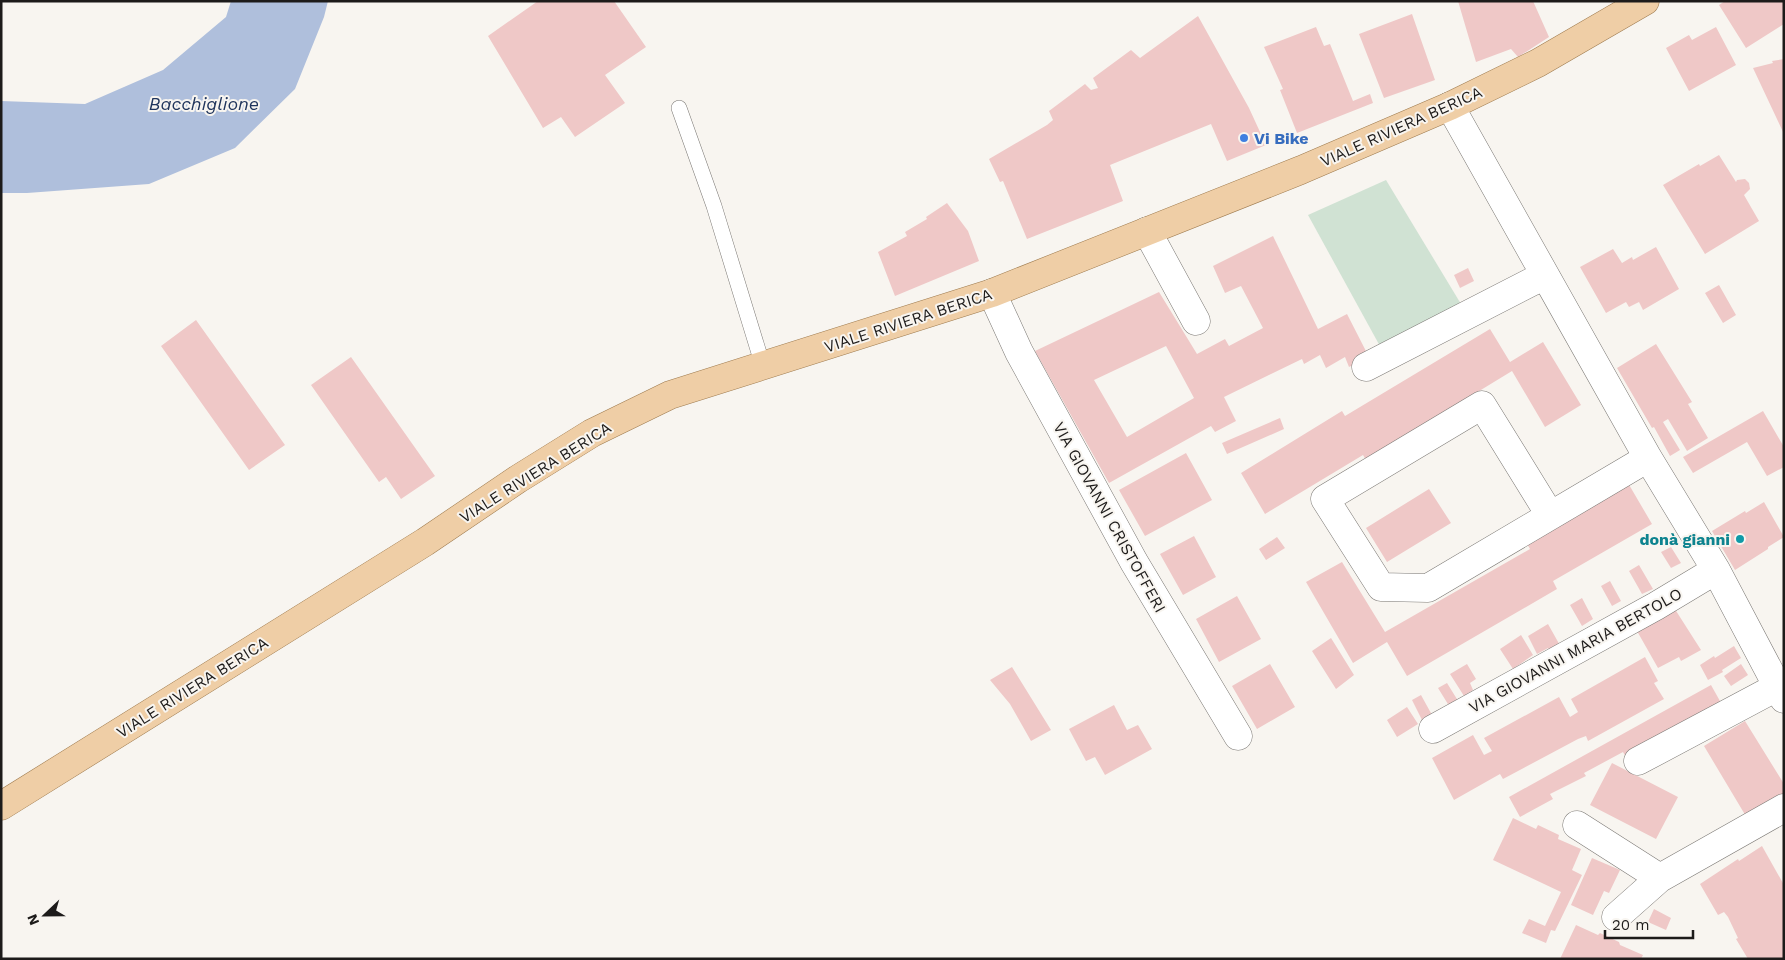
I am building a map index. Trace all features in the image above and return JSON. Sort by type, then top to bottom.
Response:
[{"type":"main road","name":"VIALE RIVIERA BERICA","points":[[1,806],[425,542],[518,479],[592,433],[670,395],[992,293],[1301,170],[1450,106],[1538,63],[1645,1]]},
{"type":"street","points":[[1450,106],[1648,458],[1716,570],[1780,693],[1638,761]]},
{"type":"street","points":[[1147,231],[1196,321]]},
{"type":"street","points":[[1366,367],[1545,275]]},
{"type":"street","name":"VIA GIOVANNI CRISTOFFERI","points":[[992,293],[1019,352],[1134,562],[1238,736]]},
{"type":"street","points":[[1550,515],[1482,405],[1325,499],[1381,587],[1428,588],[1648,458]]},
{"type":"street","name":"VIA GIOVANNI MARIA BERTOLO","points":[[1432,729],[1656,606],[1716,570]]},
{"type":"street","points":[[1616,917],[1660,878],[1784,808]]},
{"type":"street","points":[[1577,825],[1660,878]]},
{"type":"lane","points":[[679,108],[714,206],[763,366]]},
{"type":"green space","points":[[1386,180],[1461,304],[1381,348],[1308,215]]},
{"type":"water","name":"Bacchiglione","points":[[231,1],[328,1],[324,17],[295,89],[235,148],[149,184],[27,193],[1,193],[1,101],[85,104],[163,70],[226,17]]},
{"type":"building","points":[[538,1],[614,1],[646,47],[605,75],[625,103],[575,137],[561,117],[543,128],[488,36]]},
{"type":"building","points":[[1458,1],[1533,1],[1549,37],[1518,57],[1511,49],[1476,62]]},
{"type":"building","points":[[1725,1],[1784,1],[1784,24],[1746,48],[1719,5]]},
{"type":"building","points":[[1412,14],[1435,80],[1384,98],[1359,34]]},
{"type":"building","points":[[1198,16],[1249,108],[1266,145],[1227,161],[1211,124],[1110,165],[1123,201],[1027,239],[1003,181],[1000,182],[989,159],[1047,125],[1053,120],[1049,111],[1085,84],[1091,90],[1098,88],[1093,78],[1131,50],[1140,58]]},
{"type":"building","points":[[1316,27],[1324,46],[1330,44],[1353,101],[1370,94],[1373,103],[1297,133],[1280,90],[1283,89],[1264,47]]},
{"type":"building","points":[[1716,27],[1736,65],[1689,91],[1666,48],[1689,35],[1692,40]]},
{"type":"building","points":[[1784,59],[1784,134],[1753,68]]},
{"type":"building","points":[[1719,155],[1736,182],[1737,180],[1745,179],[1749,183],[1750,189],[1744,195],[1759,221],[1705,254],[1663,185],[1699,164],[1700,166]]},
{"type":"building","points":[[947,203],[968,231],[979,261],[895,296],[878,252],[907,236],[905,232],[927,219],[926,217]]},
{"type":"building","points":[[1273,236],[1318,329],[1347,314],[1369,357],[1349,367],[1345,357],[1326,368],[1320,355],[1304,364],[1302,359],[1224,397],[1236,421],[1215,432],[1211,426],[1109,483],[1035,351],[1159,292],[1197,354],[1225,339],[1229,346],[1263,328],[1241,286],[1225,293],[1213,266]],"holes":[[[1166,346],[1194,398],[1127,437],[1094,380]]]},
{"type":"building","points":[[1656,247],[1679,289],[1643,310],[1639,302],[1629,307],[1626,302],[1606,313],[1580,267],[1613,249],[1622,263],[1632,257],[1633,260]]},
{"type":"building","points":[[1468,268],[1474,281],[1460,288],[1454,275]]},
{"type":"building","points":[[1719,285],[1736,315],[1723,323],[1705,293]]},
{"type":"building","points":[[196,320],[285,445],[249,470],[161,346]]},
{"type":"building","points":[[1490,329],[1510,362],[1543,342],[1581,405],[1545,427],[1512,371],[1366,460],[1363,455],[1265,514],[1241,473],[1342,411],[1345,416]]},
{"type":"building","points":[[1656,344],[1692,402],[1688,404],[1708,438],[1687,451],[1668,419],[1663,422],[1680,450],[1670,456],[1617,368]]},
{"type":"building","points":[[351,357],[435,476],[401,499],[386,477],[379,482],[311,385]]},
{"type":"building","points":[[1763,411],[1784,447],[1784,467],[1767,476],[1747,442],[1693,473],[1683,457]]},
{"type":"building","points":[[1280,418],[1284,429],[1227,454],[1222,443]]},
{"type":"building","points":[[1186,453],[1212,500],[1145,536],[1119,490]]},
{"type":"building","points":[[1628,483],[1652,524],[1553,581],[1557,589],[1407,676],[1387,642],[1353,663],[1306,582],[1342,562],[1385,632],[1530,549],[1526,542]]},
{"type":"building","points":[[1429,489],[1451,523],[1387,562],[1366,528]]},
{"type":"building","name":"donà gianni","points":[[1764,502],[1784,537],[1735,570],[1712,531]]},
{"type":"building","points":[[1194,536],[1216,577],[1183,595],[1160,554]]},
{"type":"building","points":[[1277,537],[1285,548],[1266,560],[1259,549]]},
{"type":"building","points":[[1671,547],[1681,563],[1671,568],[1661,552]]},
{"type":"building","points":[[1639,565],[1653,589],[1642,594],[1629,571]]},
{"type":"building","points":[[1610,581],[1621,601],[1612,606],[1601,586]]},
{"type":"building","points":[[1237,596],[1261,639],[1219,662],[1196,619]]},
{"type":"building","points":[[1582,598],[1593,619],[1582,626],[1570,605]]},
{"type":"building","points":[[1671,603],[1701,650],[1681,661],[1679,657],[1658,668],[1633,624]]},
{"type":"building","points":[[1548,624],[1562,649],[1552,655],[1548,648],[1537,654],[1528,636]]},
{"type":"building","points":[[1521,635],[1533,655],[1513,669],[1500,649]]},
{"type":"building","points":[[1331,638],[1354,675],[1336,689],[1312,651]]},
{"type":"building","points":[[1734,646],[1741,658],[1722,670],[1723,672],[1708,680],[1700,665]]},
{"type":"building","points":[[1645,657],[1658,681],[1654,683],[1664,699],[1588,741],[1586,736],[1578,739],[1503,779],[1500,774],[1454,800],[1432,758],[1473,735],[1484,755],[1492,751],[1484,738],[1559,697],[1570,717],[1578,712],[1571,699]]},
{"type":"building","points":[[1270,664],[1295,707],[1257,729],[1232,686]]},
{"type":"building","points":[[1467,664],[1476,679],[1470,683],[1473,690],[1464,696],[1450,674]]},
{"type":"building","points":[[1741,664],[1748,675],[1731,686],[1724,676]]},
{"type":"building","points":[[1012,667],[1051,730],[1031,741],[1010,704],[990,680]]},
{"type":"building","points":[[1447,683],[1460,704],[1451,709],[1438,688]]},
{"type":"building","points":[[1711,685],[1725,710],[1627,759],[1623,752],[1584,773],[1586,776],[1550,794],[1553,799],[1520,817],[1509,797]]},
{"type":"building","points":[[1421,695],[1432,715],[1422,720],[1412,700]]},
{"type":"building","points":[[1114,705],[1127,730],[1138,725],[1152,749],[1105,775],[1095,757],[1086,761],[1069,729]]},
{"type":"building","points":[[1407,707],[1418,724],[1397,737],[1387,720]]},
{"type":"building","points":[[1745,721],[1784,784],[1784,796],[1747,818],[1704,746]]},
{"type":"building","points":[[1612,763],[1678,797],[1656,839],[1590,805]]},
{"type":"building","points":[[1513,818],[1536,829],[1538,825],[1559,835],[1558,839],[1581,849],[1572,870],[1582,875],[1555,931],[1551,930],[1546,943],[1522,933],[1529,919],[1545,926],[1561,892],[1493,860]]},
{"type":"building","points":[[1762,846],[1784,885],[1784,959],[1748,959],[1736,939],[1738,938],[1728,917],[1724,912],[1718,915],[1700,884]]},
{"type":"building","points":[[1592,858],[1620,870],[1609,893],[1604,891],[1593,915],[1571,905]]},
{"type":"building","points":[[1654,909],[1671,918],[1666,930],[1648,922]]},
{"type":"building","points":[[1576,925],[1598,935],[1600,933],[1619,942],[1620,945],[1643,955],[1641,959],[1560,959]]},
{"type":"place","name":"Vi Bike","points":[[1244,138]]},
{"type":"place","name":"donà gianni","points":[[1740,539]]}]
